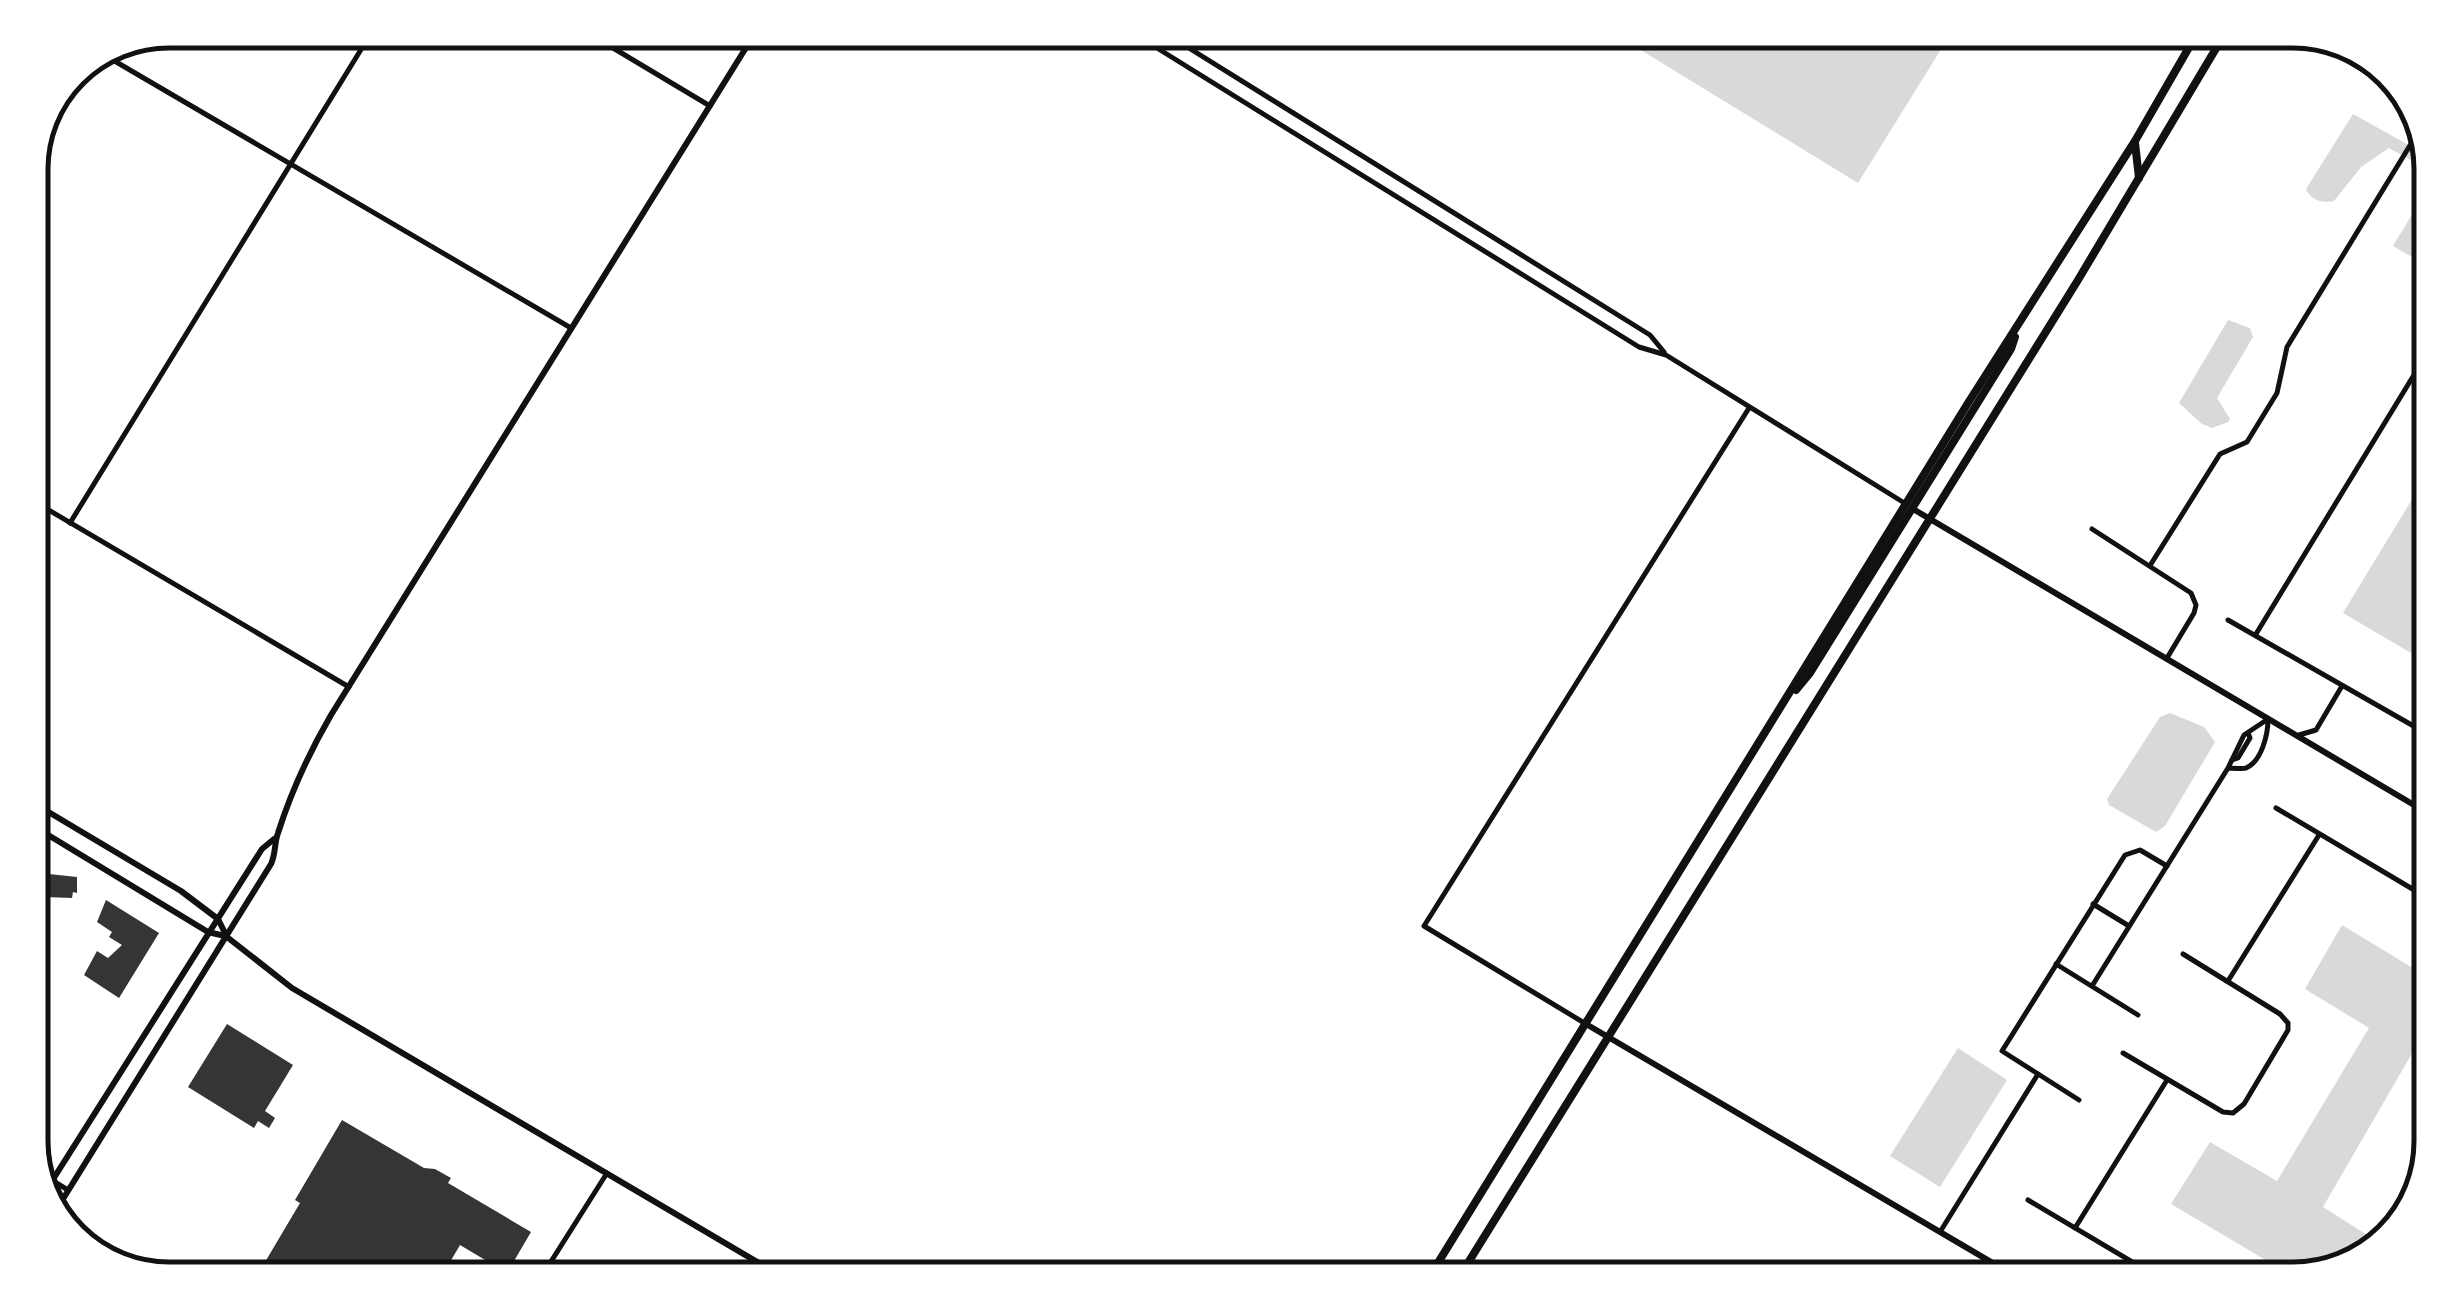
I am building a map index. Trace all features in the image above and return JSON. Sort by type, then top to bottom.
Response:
[{"type":"main road","points":[[1439,1262],[1909,506],[1997,356],[2135,142],[2189,48]]},
{"type":"main road","points":[[1469,1262],[2217,48]]},
{"type":"main road","points":[[2135,142],[2139,178]]},
{"type":"street","points":[[70,522],[362,48]]},
{"type":"street","points":[[613,48],[710,106]]},
{"type":"street","points":[[63,1198],[274,858],[276,838],[309,755],[348,687],[746,48]]},
{"type":"street","points":[[1157,48],[1639,347],[1666,355],[1930,519],[2413,805]]},
{"type":"street","points":[[1189,48],[1650,334],[1666,355]]},
{"type":"street","points":[[114,61],[571,328]]},
{"type":"street","points":[[2151,564],[2220,454],[2247,442],[2277,394],[2287,347],[2411,144]]},
{"type":"street","points":[[2256,634],[2413,377]]},
{"type":"street","points":[[1749,408],[1424,926],[1991,1262]]},
{"type":"street","points":[[48,509],[348,687]]},
{"type":"street","points":[[2092,529],[2186,587],[2195,601],[2194,613],[2166,658]]},
{"type":"street","points":[[2228,620],[2413,726]]},
{"type":"street","points":[[2296,736],[2316,730],[2343,685]]},
{"type":"street","points":[[2092,986],[2228,768],[2244,734],[2268,719]]},
{"type":"street","points":[[2228,768],[2246,768],[2256,756],[2268,736],[2268,719]]},
{"type":"street","points":[[2232,760],[2238,758],[2250,738],[2248,733]]},
{"type":"street","points":[[2243,749],[2256,756]]},
{"type":"street","points":[[2276,808],[2413,890]]},
{"type":"street","points":[[48,812],[170,884],[218,919],[227,936],[292,988],[757,1262]]},
{"type":"street","points":[[48,835],[208,932],[227,936]]},
{"type":"street","points":[[2228,981],[2319,835]]},
{"type":"street","points":[[54,1177],[262,849],[276,838]]},
{"type":"street","points":[[2079,1100],[2002,1051],[2125,854],[2144,851],[2167,866]]},
{"type":"street","points":[[2094,904],[2130,927]]},
{"type":"street","points":[[2123,1053],[2219,1111],[2233,1114],[2244,1104],[2288,1030],[2287,1021],[2183,954]]},
{"type":"street","points":[[2056,964],[2138,1015]]},
{"type":"street","points":[[1940,1232],[2038,1074]]},
{"type":"street","points":[[2075,1228],[2167,1080]]},
{"type":"street","points":[[551,1262],[606,1173]]},
{"type":"street","points":[[55,1182],[68,1190]]},
{"type":"street","points":[[2028,1200],[2133,1262]]},
{"type":"shaded area","points":[[1637,48],[1942,48],[1858,183]]},
{"type":"shaded area","points":[[2353,114],[2411,146],[2413,163],[2389,148],[2361,167],[2334,201],[2317,200],[2306,189]]},
{"type":"shaded area","points":[[2413,211],[2413,255],[2393,246]]},
{"type":"shaded area","points":[[2228,320],[2250,328],[2253,337],[2217,398],[2230,419],[2212,428],[2179,403]]},
{"type":"shaded area","points":[[2413,498],[2413,650],[2411,653],[2343,613]]},
{"type":"shaded area","points":[[2170,713],[2204,727],[2215,742],[2165,826],[2156,832],[2109,805],[2107,799],[2160,717]]},
{"type":"shaded area","points":[[2342,925],[2413,968],[2413,1052],[2323,1207],[2367,1235],[2324,1257],[2269,1262],[2171,1204],[2210,1142],[2277,1181],[2369,1028],[2305,989]]},
{"type":"shaded area","points":[[1958,1048],[2007,1080],[1940,1187],[1890,1156]]},
{"type":"building","points":[[48,874],[77,877],[77,893],[73,892],[72,898],[48,897]]},
{"type":"building","points":[[106,900],[159,933],[119,998],[84,975],[97,951],[108,958],[122,945],[97,922]]},
{"type":"building","points":[[227,1024],[293,1065],[265,1111],[275,1118],[269,1128],[258,1121],[254,1128],[188,1087]]},
{"type":"building","points":[[342,1120],[424,1168],[451,1178],[448,1183],[531,1232],[513,1262],[489,1262],[460,1245],[450,1262],[265,1262],[300,1203],[295,1200]]}]
